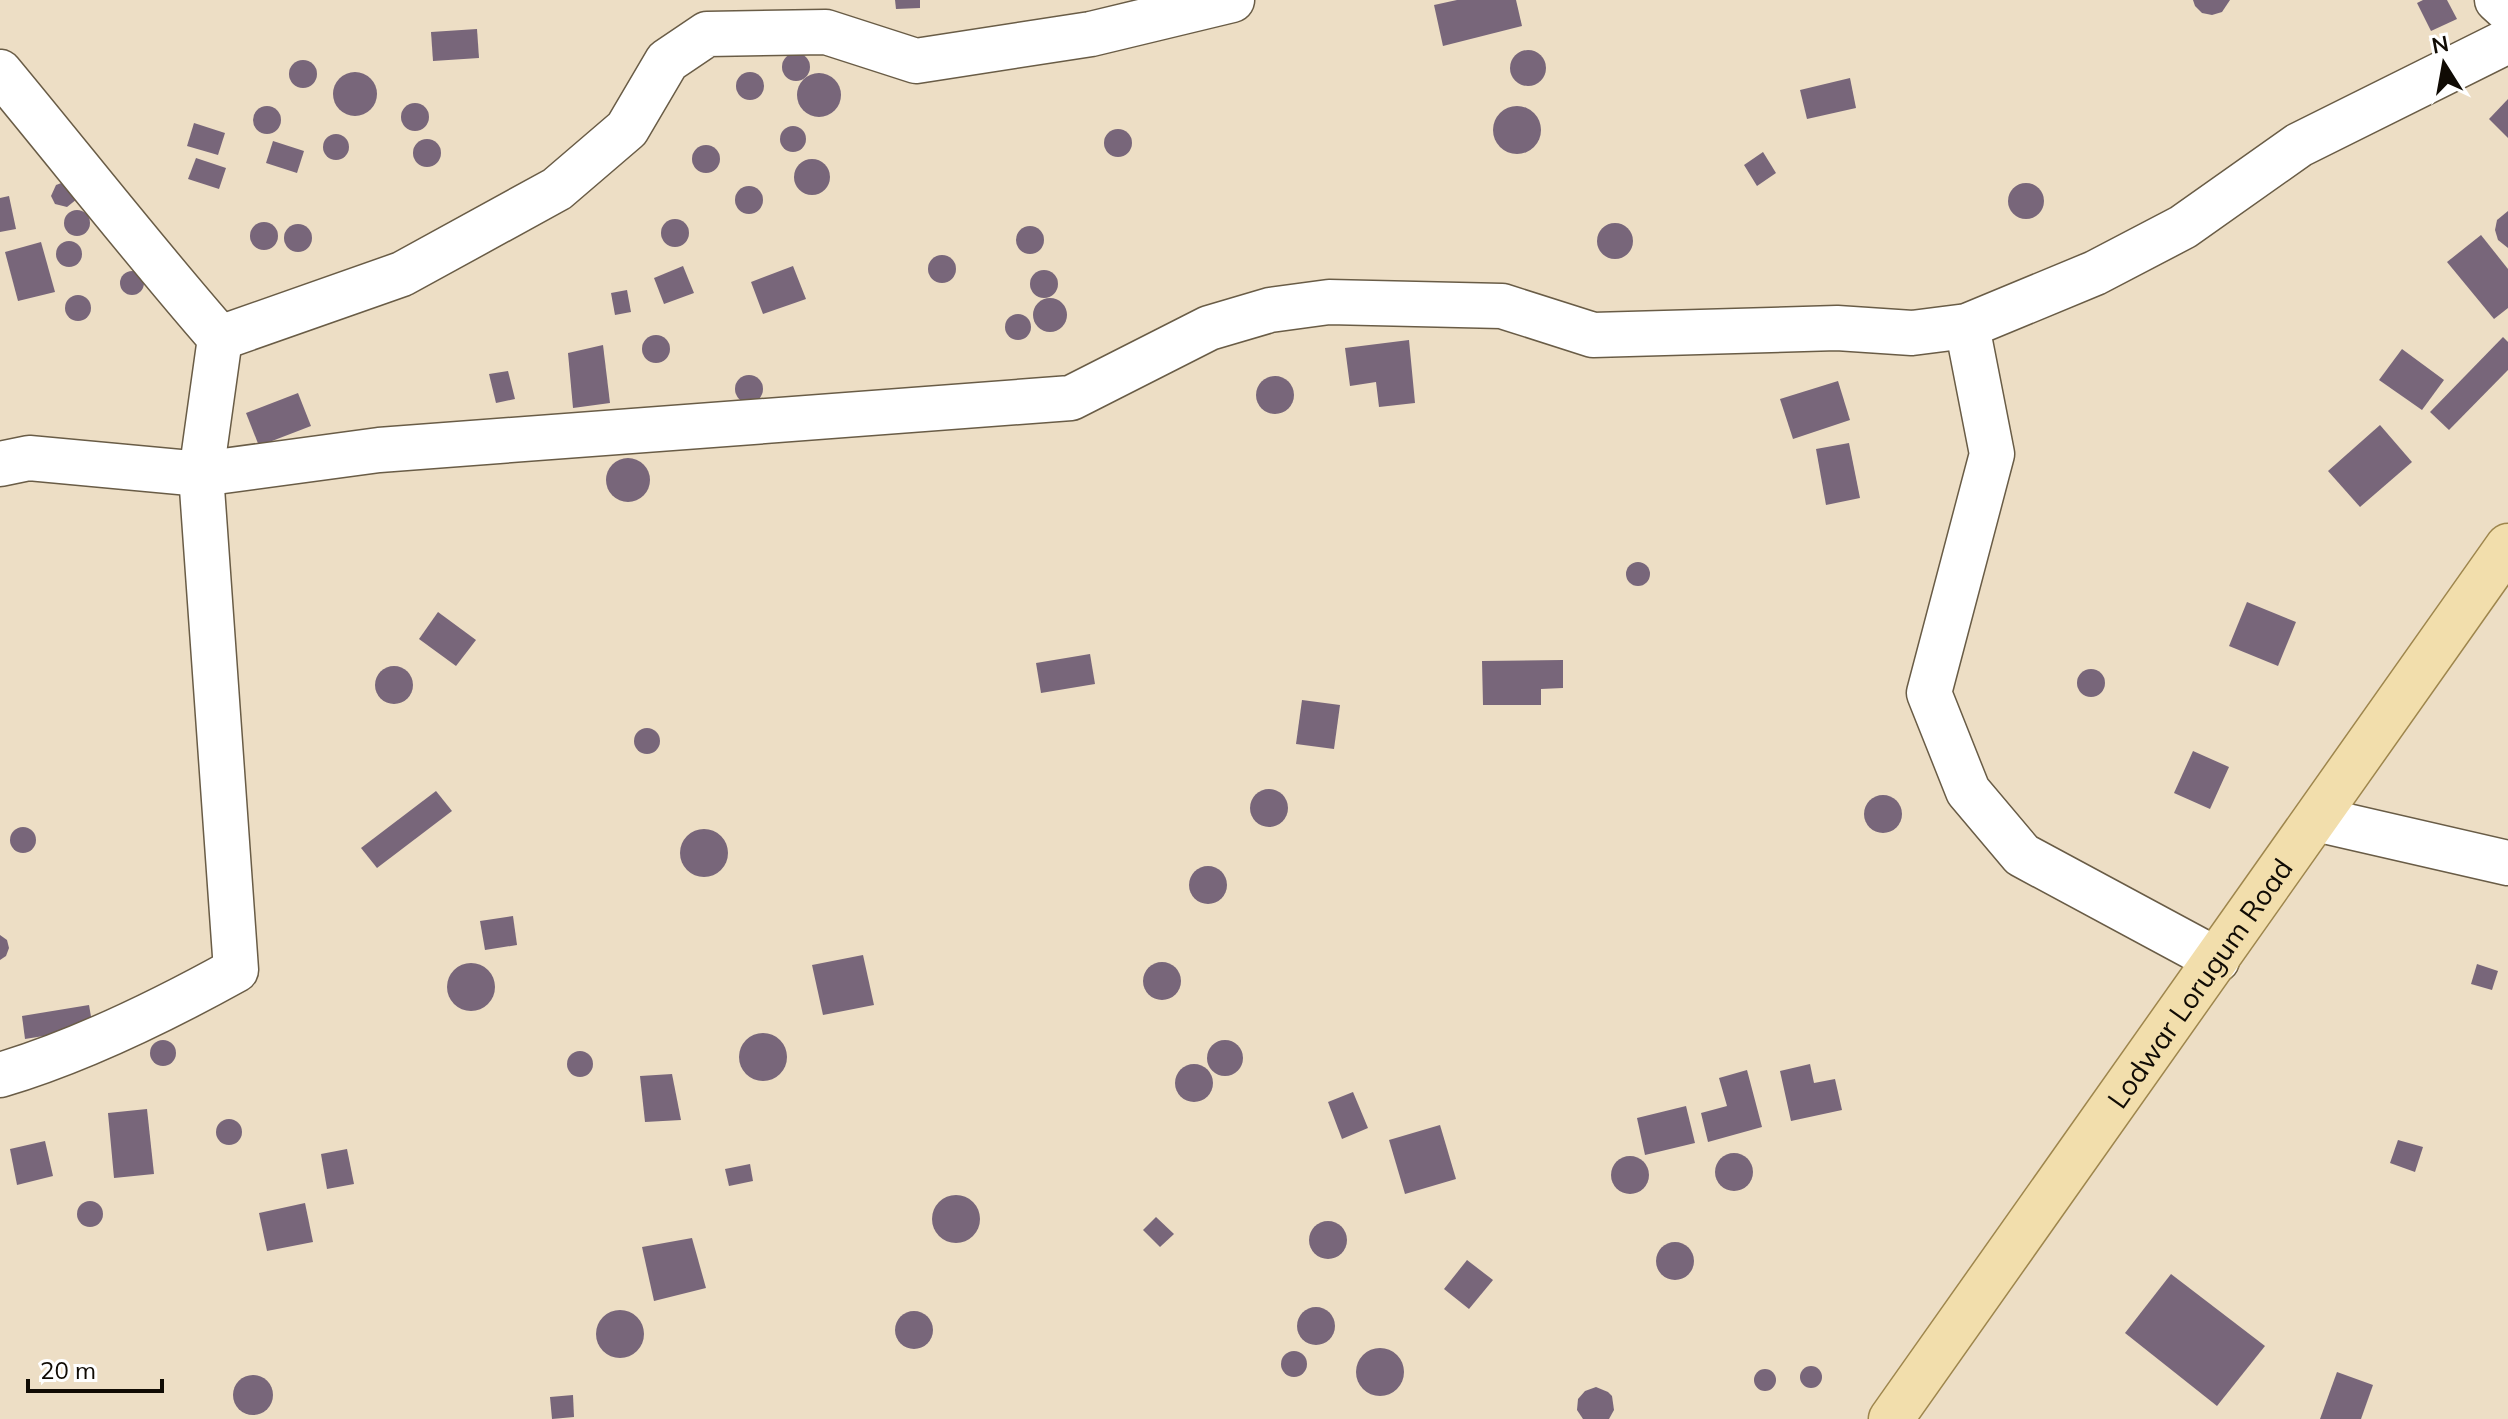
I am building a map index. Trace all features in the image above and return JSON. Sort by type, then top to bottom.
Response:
[{"type":"main road","name":"Lodwar Lorugum Road","points":[[1891,1419],[2508,546]]},
{"type":"street","points":[[220,338],[402,274],[557,189],[627,129],[667,61],[707,34],[826,32],[916,61],[1091,34],[1232,0]]},
{"type":"street","points":[[2497,0],[2508,10]]},
{"type":"street","points":[[0,464],[29,458],[201,474],[379,450],[1071,398],[1209,328],[1270,310],[1329,302],[1502,306],[1593,335],[1837,328],[1912,333],[1967,326],[2095,273],[2183,227],[2299,145],[2508,41]]},
{"type":"street","points":[[0,72],[220,338],[201,474],[236,970],[175,1004],[33,1065],[0,1075]]},
{"type":"street","points":[[1967,326],[1992,454],[1929,693],[1968,791],[2022,855],[2217,960]]},
{"type":"street","points":[[2316,819],[2508,863]]},
{"type":"building","points":[[895,0],[920,0],[920,8],[896,9]]},
{"type":"building","points":[[1457,0],[1516,0],[1522,26],[1443,46],[1434,5]]},
{"type":"building","points":[[2193,0],[2230,0],[2222,12],[2212,15],[2202,13]]},
{"type":"building","points":[[2447,0],[2457,19],[2431,31],[2417,3]]},
{"type":"building","points":[[477,29],[479,58],[433,61],[431,32]]},
{"type":"building","points":[[1528,50],[1541,55],[1546,68],[1541,81],[1528,86],[1515,81],[1510,68],[1515,55]]},
{"type":"building","points":[[796,53],[806,57],[810,67],[806,77],[796,81],[786,77],[782,67],[786,57]]},
{"type":"building","points":[[303,60],[313,64],[317,74],[313,84],[303,88],[293,84],[289,74],[293,64]]},
{"type":"building","points":[[355,72],[370,79],[377,94],[370,109],[355,116],[340,109],[333,94],[340,79]]},
{"type":"building","points":[[750,72],[760,76],[764,86],[760,96],[750,100],[740,96],[736,86],[740,76]]},
{"type":"building","points":[[819,73],[834,80],[841,95],[834,110],[819,117],[804,110],[797,95],[804,80]]},
{"type":"building","points":[[1850,78],[1856,108],[1807,119],[1800,90]]},
{"type":"building","points":[[2508,99],[2508,138],[2489,119]]},
{"type":"building","points":[[415,103],[425,107],[429,117],[425,127],[415,131],[405,127],[401,117],[405,107]]},
{"type":"building","points":[[267,106],[277,110],[281,120],[277,130],[267,134],[257,130],[253,120],[257,110]]},
{"type":"building","points":[[1517,106],[1534,113],[1541,130],[1534,147],[1517,154],[1500,147],[1493,130],[1500,113]]},
{"type":"building","points":[[194,123],[225,133],[218,155],[187,146]]},
{"type":"building","points":[[793,126],[802,130],[806,139],[802,148],[793,152],[784,148],[780,139],[784,130]]},
{"type":"building","points":[[1118,129],[1128,133],[1132,143],[1128,153],[1118,157],[1108,153],[1104,143],[1108,133]]},
{"type":"building","points":[[336,134],[345,138],[349,147],[345,156],[336,160],[327,156],[323,147],[327,138]]},
{"type":"building","points":[[427,139],[437,143],[441,153],[437,163],[427,167],[417,163],[413,153],[417,143]]},
{"type":"building","points":[[273,141],[304,151],[297,173],[266,163]]},
{"type":"building","points":[[706,145],[716,149],[720,159],[716,169],[706,173],[696,169],[692,159],[696,149]]},
{"type":"building","points":[[1763,152],[1776,173],[1757,186],[1744,165]]},
{"type":"building","points":[[196,158],[226,168],[219,189],[188,179]]},
{"type":"building","points":[[812,159],[825,164],[830,177],[825,190],[812,195],[799,190],[794,177],[799,164]]},
{"type":"building","points":[[64,182],[77,199],[67,207],[55,204],[51,196],[56,185]]},
{"type":"building","points":[[2026,183],[2039,188],[2044,201],[2039,214],[2026,219],[2013,214],[2008,201],[2013,188]]},
{"type":"building","points":[[749,186],[759,190],[763,200],[759,210],[749,214],[739,210],[735,200],[739,190]]},
{"type":"building","points":[[9,196],[16,229],[0,232],[0,198]]},
{"type":"building","points":[[77,210],[86,214],[90,223],[86,232],[77,236],[68,232],[64,223],[68,214]]},
{"type":"building","points":[[2508,211],[2508,248],[2498,240],[2495,230],[2497,220]]},
{"type":"building","points":[[675,219],[685,223],[689,233],[685,243],[675,247],[665,243],[661,233],[665,223]]},
{"type":"building","points":[[264,222],[274,226],[278,236],[274,246],[264,250],[254,246],[250,236],[254,226]]},
{"type":"building","points":[[1615,223],[1628,228],[1633,241],[1628,254],[1615,259],[1602,254],[1597,241],[1602,228]]},
{"type":"building","points":[[298,224],[308,228],[312,238],[308,248],[298,252],[288,248],[284,238],[288,228]]},
{"type":"building","points":[[1030,226],[1040,230],[1044,240],[1040,250],[1030,254],[1020,250],[1016,240],[1020,230]]},
{"type":"building","points":[[2481,235],[2508,269],[2508,308],[2494,319],[2447,262]]},
{"type":"building","points":[[69,241],[78,245],[82,254],[78,263],[69,267],[60,263],[56,254],[60,245]]},
{"type":"building","points":[[41,242],[55,292],[18,301],[5,252]]},
{"type":"building","points":[[942,255],[952,259],[956,269],[952,279],[942,283],[932,279],[928,269],[932,259]]},
{"type":"building","points":[[683,266],[694,293],[664,304],[654,278]]},
{"type":"building","points":[[793,266],[806,299],[763,314],[751,282]]},
{"type":"building","points":[[1044,270],[1054,274],[1058,284],[1054,294],[1044,298],[1034,294],[1030,284],[1034,274]]},
{"type":"building","points":[[132,271],[141,274],[144,283],[141,292],[132,295],[123,292],[120,283],[123,274]]},
{"type":"building","points":[[627,290],[631,312],[615,315],[611,293]]},
{"type":"building","points":[[78,295],[87,299],[91,308],[87,317],[78,321],[69,317],[65,308],[69,299]]},
{"type":"building","points":[[1050,298],[1062,303],[1067,315],[1062,327],[1050,332],[1038,327],[1033,315],[1038,303]]},
{"type":"building","points":[[1018,314],[1027,318],[1031,327],[1027,336],[1018,340],[1009,336],[1005,327],[1009,318]]},
{"type":"building","points":[[656,335],[666,339],[670,349],[666,359],[656,363],[646,359],[642,349],[646,339]]},
{"type":"building","points":[[2503,337],[2508,342],[2508,370],[2449,430],[2430,412]]},
{"type":"building","points":[[1409,340],[1415,403],[1379,407],[1376,382],[1350,386],[1345,348]]},
{"type":"building","points":[[603,345],[610,403],[573,408],[568,353]]},
{"type":"building","points":[[2402,349],[2444,380],[2422,410],[2379,380]]},
{"type":"building","points":[[508,371],[515,399],[496,403],[489,374]]},
{"type":"building","points":[[749,375],[759,379],[763,389],[759,399],[749,403],[739,399],[735,389],[739,379]]},
{"type":"building","points":[[1275,376],[1288,382],[1294,395],[1288,408],[1275,414],[1262,408],[1256,395],[1262,382]]},
{"type":"building","points":[[1838,381],[1850,420],[1793,439],[1780,399]]},
{"type":"building","points":[[298,393],[311,426],[259,446],[246,413]]},
{"type":"building","points":[[2380,425],[2412,462],[2360,507],[2328,471]]},
{"type":"building","points":[[1849,443],[1860,498],[1826,505],[1816,449]]},
{"type":"building","points":[[628,458],[643,465],[650,480],[643,495],[628,502],[613,495],[606,480],[613,465]]},
{"type":"building","points":[[1638,562],[1647,565],[1650,574],[1647,583],[1638,586],[1629,583],[1626,574],[1629,565]]},
{"type":"building","points":[[2247,602],[2296,622],[2278,666],[2229,646]]},
{"type":"building","points":[[438,612],[476,640],[456,666],[419,639]]},
{"type":"building","points":[[1090,654],[1095,684],[1041,693],[1036,663]]},
{"type":"building","points":[[1563,660],[1563,688],[1541,689],[1541,705],[1483,705],[1482,661]]},
{"type":"building","points":[[394,666],[407,672],[413,685],[407,698],[394,704],[381,698],[375,685],[381,672]]},
{"type":"building","points":[[2091,669],[2101,673],[2105,683],[2101,693],[2091,697],[2081,693],[2077,683],[2081,673]]},
{"type":"building","points":[[1302,700],[1340,705],[1334,749],[1296,744]]},
{"type":"building","points":[[647,728],[656,732],[660,741],[656,750],[647,754],[638,750],[634,741],[638,732]]},
{"type":"building","points":[[2193,751],[2229,767],[2210,809],[2174,793]]},
{"type":"building","points":[[1269,789],[1282,795],[1288,808],[1282,821],[1269,827],[1256,821],[1250,808],[1256,795]]},
{"type":"building","points":[[436,791],[452,811],[377,868],[361,848]]},
{"type":"building","points":[[1883,795],[1896,801],[1902,814],[1896,827],[1883,833],[1870,827],[1864,814],[1870,801]]},
{"type":"building","points":[[23,827],[32,831],[36,840],[32,849],[23,853],[14,849],[10,840],[14,831]]},
{"type":"building","points":[[704,829],[721,836],[728,853],[721,870],[704,877],[687,870],[680,853],[687,836]]},
{"type":"building","points":[[1208,866],[1221,872],[1227,885],[1221,898],[1208,904],[1195,898],[1189,885],[1195,872]]},
{"type":"building","points":[[513,916],[517,945],[485,950],[480,921]]},
{"type":"building","points":[[0,935],[7,940],[9,948],[0,960]]},
{"type":"building","points":[[863,955],[874,1005],[823,1015],[812,965]]},
{"type":"building","points":[[1162,962],[1175,968],[1181,981],[1175,994],[1162,1000],[1149,994],[1143,981],[1149,968]]},
{"type":"building","points":[[471,963],[488,970],[495,987],[488,1004],[471,1011],[454,1004],[447,987],[454,970]]},
{"type":"building","points":[[2477,964],[2498,971],[2492,990],[2471,984]]},
{"type":"building","points":[[89,1005],[93,1028],[25,1039],[22,1016]]},
{"type":"building","points":[[763,1033],[780,1040],[787,1057],[780,1074],[763,1081],[746,1074],[739,1057],[746,1040]]},
{"type":"building","points":[[163,1040],[172,1044],[176,1053],[172,1062],[163,1066],[154,1062],[150,1053],[154,1044]]},
{"type":"building","points":[[1225,1040],[1238,1045],[1243,1058],[1238,1071],[1225,1076],[1212,1071],[1207,1058],[1212,1045]]},
{"type":"building","points":[[580,1051],[589,1055],[593,1064],[589,1073],[580,1077],[571,1073],[567,1064],[571,1055]]},
{"type":"building","points":[[1194,1064],[1207,1070],[1213,1083],[1207,1096],[1194,1102],[1181,1096],[1175,1083],[1181,1070]]},
{"type":"building","points":[[1810,1064],[1814,1083],[1835,1079],[1842,1110],[1791,1121],[1780,1071]]},
{"type":"building","points":[[1747,1070],[1762,1127],[1708,1142],[1701,1113],[1727,1106],[1719,1078]]},
{"type":"building","points":[[672,1074],[681,1120],[645,1122],[640,1076]]},
{"type":"building","points":[[1353,1092],[1368,1128],[1342,1139],[1328,1102]]},
{"type":"building","points":[[1686,1106],[1695,1143],[1645,1155],[1637,1118]]},
{"type":"building","points":[[147,1109],[154,1174],[114,1178],[108,1113]]},
{"type":"building","points":[[229,1119],[238,1123],[242,1132],[238,1141],[229,1145],[220,1141],[216,1132],[220,1123]]},
{"type":"building","points":[[1440,1125],[1456,1179],[1405,1194],[1389,1140]]},
{"type":"building","points":[[2398,1140],[2423,1147],[2415,1172],[2390,1163]]},
{"type":"building","points":[[45,1141],[53,1176],[17,1185],[10,1149]]},
{"type":"building","points":[[347,1149],[354,1184],[327,1189],[321,1154]]},
{"type":"building","points":[[1734,1153],[1747,1159],[1753,1172],[1747,1185],[1734,1191],[1721,1185],[1715,1172],[1721,1159]]},
{"type":"building","points":[[1630,1156],[1643,1162],[1649,1175],[1643,1188],[1630,1194],[1617,1188],[1611,1175],[1617,1162]]},
{"type":"building","points":[[750,1164],[753,1181],[729,1186],[725,1169]]},
{"type":"building","points":[[956,1195],[973,1202],[980,1219],[973,1236],[956,1243],[939,1236],[932,1219],[939,1202]]},
{"type":"building","points":[[90,1201],[99,1205],[103,1214],[99,1223],[90,1227],[81,1223],[77,1214],[81,1205]]},
{"type":"building","points":[[305,1203],[313,1242],[267,1251],[259,1213]]},
{"type":"building","points":[[1156,1217],[1174,1234],[1160,1247],[1143,1230]]},
{"type":"building","points":[[1328,1221],[1341,1227],[1347,1240],[1341,1253],[1328,1259],[1315,1253],[1309,1240],[1315,1227]]},
{"type":"building","points":[[692,1238],[706,1288],[654,1301],[642,1247]]},
{"type":"building","points":[[1675,1242],[1688,1248],[1694,1261],[1688,1274],[1675,1280],[1662,1274],[1656,1261],[1662,1248]]},
{"type":"building","points":[[1467,1260],[1493,1280],[1469,1309],[1444,1289]]},
{"type":"building","points":[[2171,1274],[2265,1346],[2217,1406],[2125,1333]]},
{"type":"building","points":[[1316,1307],[1329,1313],[1335,1326],[1329,1339],[1316,1345],[1303,1339],[1297,1326],[1303,1313]]},
{"type":"building","points":[[620,1310],[637,1317],[644,1334],[637,1351],[620,1358],[603,1351],[596,1334],[603,1317]]},
{"type":"building","points":[[914,1311],[927,1317],[933,1330],[927,1343],[914,1349],[901,1343],[895,1330],[901,1317]]},
{"type":"building","points":[[1380,1348],[1397,1355],[1404,1372],[1397,1389],[1380,1396],[1363,1389],[1356,1372],[1363,1355]]},
{"type":"building","points":[[1294,1351],[1303,1355],[1307,1364],[1303,1373],[1294,1377],[1285,1373],[1281,1364],[1285,1355]]},
{"type":"building","points":[[1811,1366],[1819,1369],[1822,1377],[1819,1385],[1811,1388],[1803,1385],[1800,1377],[1803,1369]]},
{"type":"building","points":[[1765,1369],[1773,1372],[1776,1380],[1773,1388],[1765,1391],[1757,1388],[1754,1380],[1757,1372]]},
{"type":"building","points":[[2337,1372],[2373,1385],[2361,1419],[2320,1419]]},
{"type":"building","points":[[253,1375],[267,1381],[273,1395],[267,1409],[253,1415],[239,1409],[233,1395],[239,1381]]},
{"type":"building","points":[[1596,1387],[1612,1396],[1614,1410],[1609,1419],[1583,1419],[1577,1410],[1578,1399],[1585,1391]]},
{"type":"building","points":[[573,1395],[574,1417],[552,1419],[550,1397]]}]
